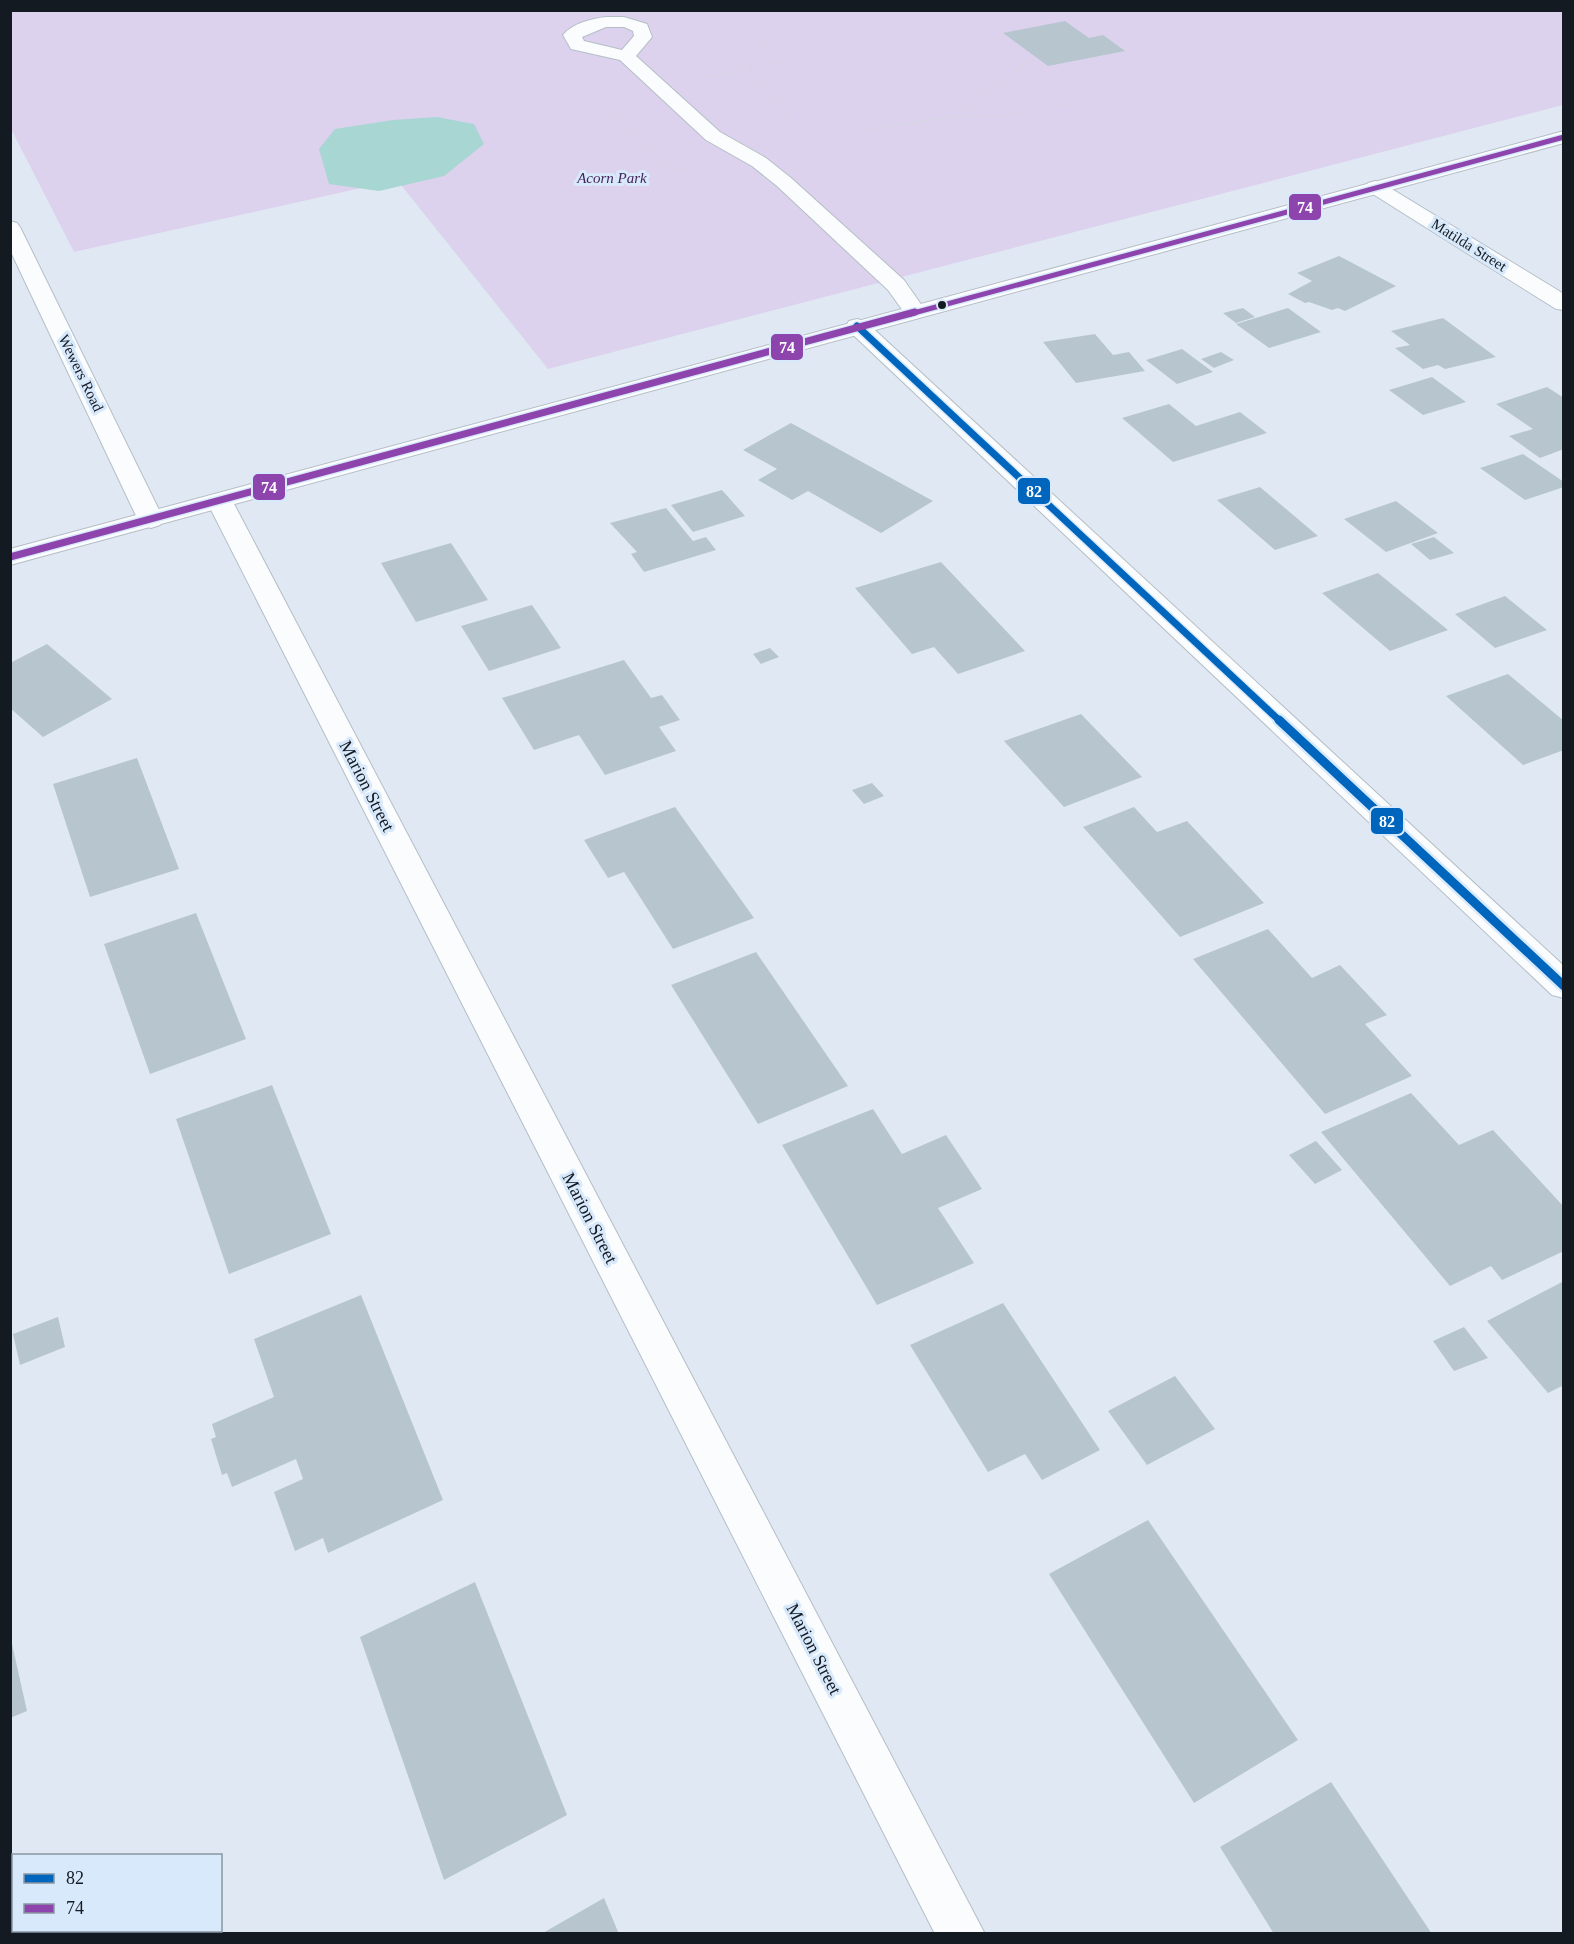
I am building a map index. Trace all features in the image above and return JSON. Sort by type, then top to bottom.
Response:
[{"type":"street","points":[[626,56],[713,136],[740,151],[784,182],[896,285],[914,310]]},
{"type":"street","points":[[10,557],[220,502],[914,310],[1563,136]]},
{"type":"street","name":"Matilda Street","points":[[1375,187],[1563,303]]},
{"type":"street","name":"Wewers Road","points":[[10,227],[151,520]]},
{"type":"street","points":[[857,326],[1563,986]]},
{"type":"street","name":"Marion Street","points":[[220,502],[961,1934]]},
{"type":"path","points":[[749,68],[786,10]]},
{"type":"path","points":[[959,116],[982,95],[1034,58]]},
{"type":"path","points":[[712,77],[784,61]]},
{"type":"path","points":[[749,68],[795,129]]},
{"type":"path","points":[[740,151],[795,129],[843,133],[959,116],[1015,115],[1069,104]]},
{"type":"green space","name":"Acorn Park","points":[[11,11],[1563,11],[1563,105],[548,369],[397,180],[74,252],[11,129]]},
{"type":"shaded area","points":[[437,117],[474,124],[484,144],[444,176],[379,191],[329,184],[319,149],[335,129],[393,120]]},
{"type":"building","points":[[1065,21],[1089,38],[1103,35],[1125,51],[1048,66],[1003,33]]},
{"type":"building","points":[[1339,256],[1396,286],[1345,311],[1305,303],[1288,294],[1312,281],[1297,273]]},
{"type":"building","points":[[1243,308],[1255,317],[1236,323],[1223,313]]},
{"type":"building","points":[[1288,308],[1321,332],[1269,348],[1236,324]]},
{"type":"building","points":[[1443,318],[1496,357],[1445,369],[1438,365],[1423,369],[1395,348],[1410,345],[1391,331]]},
{"type":"building","points":[[1095,334],[1113,355],[1129,352],[1145,371],[1076,383],[1043,342]]},
{"type":"building","points":[[1182,349],[1213,372],[1177,384],[1146,360]]},
{"type":"building","points":[[1221,352],[1234,360],[1214,368],[1201,359]]},
{"type":"building","points":[[1432,377],[1466,402],[1423,415],[1389,390]]},
{"type":"building","points":[[1547,387],[1564,398],[1564,449],[1540,458],[1509,436],[1533,429],[1496,404]]},
{"type":"building","points":[[1169,404],[1196,426],[1240,412],[1267,433],[1173,462],[1122,418]]},
{"type":"building","points":[[791,423],[933,501],[881,533],[808,491],[792,500],[758,480],[777,469],[743,450]]},
{"type":"building","points":[[1523,454],[1564,482],[1564,487],[1525,500],[1480,468]]},
{"type":"building","points":[[1260,487],[1318,536],[1275,550],[1217,500]]},
{"type":"building","points":[[722,490],[745,516],[693,532],[671,505]]},
{"type":"building","points":[[1396,501],[1438,533],[1386,552],[1344,519]]},
{"type":"building","points":[[666,508],[693,541],[706,537],[716,550],[644,572],[631,554],[637,552],[610,523]]},
{"type":"building","points":[[1434,537],[1454,553],[1430,560],[1411,544]]},
{"type":"building","points":[[451,543],[488,600],[416,622],[381,563]]},
{"type":"building","points":[[941,562],[1025,651],[958,674],[934,647],[912,654],[855,588]]},
{"type":"building","points":[[1378,573],[1448,630],[1390,651],[1322,593]]},
{"type":"building","points":[[1505,596],[1547,630],[1495,648],[1455,614]]},
{"type":"building","points":[[532,605],[561,648],[489,671],[461,626]]},
{"type":"building","points":[[47,644],[112,699],[43,737],[10,708],[10,663]]},
{"type":"building","points":[[770,648],[779,657],[761,664],[753,654]]},
{"type":"building","points":[[624,660],[651,698],[662,695],[680,720],[659,727],[676,751],[605,775],[579,735],[534,750],[502,698]]},
{"type":"building","points":[[1508,674],[1564,721],[1564,750],[1523,765],[1446,696]]},
{"type":"building","points":[[1081,714],[1142,777],[1064,807],[1004,741]]},
{"type":"building","points":[[137,758],[179,869],[90,897],[53,784]]},
{"type":"building","points":[[872,783],[884,796],[864,804],[852,790]]},
{"type":"building","points":[[675,807],[754,918],[673,949],[624,872],[608,878],[584,840]]},
{"type":"building","points":[[1134,807],[1157,832],[1187,821],[1264,903],[1180,937],[1083,827]]},
{"type":"building","points":[[196,913],[246,1039],[150,1074],[104,944]]},
{"type":"building","points":[[1268,929],[1312,978],[1340,965],[1387,1015],[1365,1024],[1412,1076],[1325,1114],[1193,959]]},
{"type":"building","points":[[756,952],[848,1086],[758,1124],[671,985]]},
{"type":"building","points":[[272,1085],[331,1234],[229,1274],[176,1119]]},
{"type":"building","points":[[1411,1093],[1459,1145],[1493,1130],[1564,1207],[1564,1251],[1502,1280],[1491,1266],[1450,1286],[1321,1132]]},
{"type":"building","points":[[873,1109],[902,1154],[946,1135],[982,1189],[938,1208],[974,1263],[877,1305],[782,1145]]},
{"type":"building","points":[[1316,1141],[1342,1170],[1315,1184],[1289,1155]]},
{"type":"building","points":[[1564,1281],[1564,1385],[1548,1393],[1487,1321]]},
{"type":"building","points":[[361,1295],[443,1500],[328,1553],[323,1538],[295,1551],[274,1492],[303,1479],[296,1459],[232,1487],[227,1473],[222,1475],[211,1439],[216,1437],[212,1424],[274,1397],[254,1339]]},
{"type":"building","points":[[1003,1303],[1100,1450],[1042,1480],[1025,1454],[988,1472],[910,1345]]},
{"type":"building","points":[[58,1317],[65,1347],[20,1365],[13,1334]]},
{"type":"building","points":[[1464,1327],[1488,1358],[1454,1371],[1433,1341]]},
{"type":"building","points":[[1175,1376],[1215,1429],[1147,1465],[1108,1411]]},
{"type":"building","points":[[1148,1520],[1298,1740],[1194,1803],[1049,1574]]},
{"type":"building","points":[[475,1582],[567,1815],[444,1880],[360,1637]]},
{"type":"building","points":[[10,1635],[27,1711],[10,1718]]},
{"type":"building","points":[[1331,1782],[1432,1934],[1274,1934],[1220,1847]]},
{"type":"building","points":[[604,1898],[619,1934],[541,1934]]},
{"type":"transit line","name":"74","points":[[10,557],[1564,137]]},
{"type":"transit line","name":"82","points":[[857,326],[1564,986]]}]
